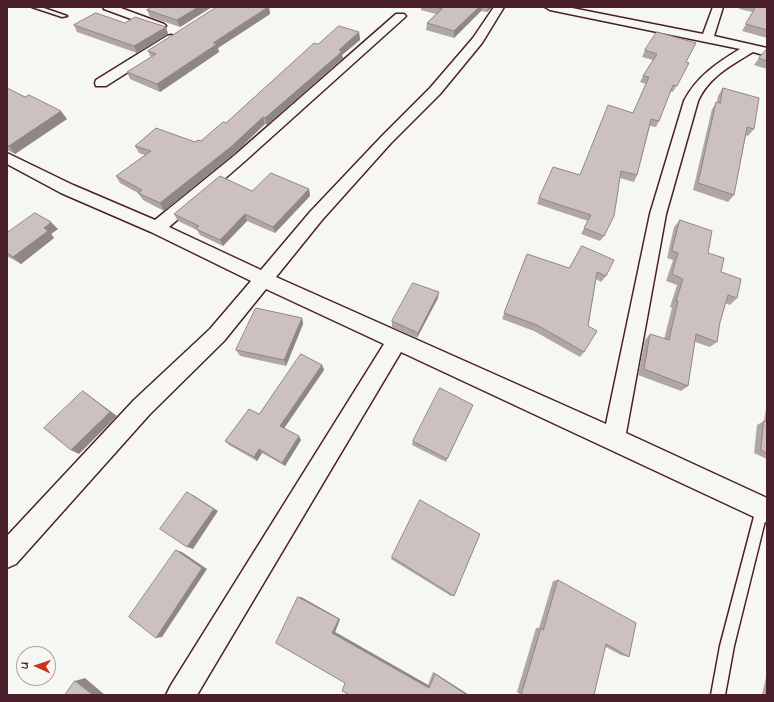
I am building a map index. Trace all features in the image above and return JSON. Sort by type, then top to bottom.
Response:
[{"type":"street","points":[[101,83],[181,33],[146,22],[108,7]]},
{"type":"street","points":[[7,555],[142,407],[217,335],[316,216],[386,140],[435,91],[478,40],[498,7]]},
{"type":"street","points":[[550,7],[707,38],[759,50]]},
{"type":"street","points":[[707,38],[718,7]]},
{"type":"street","points":[[157,228],[240,158],[400,16]]},
{"type":"street","points":[[614,439],[658,214],[691,101],[699,84],[706,77],[759,50]]},
{"type":"street","points":[[11,164],[157,228],[263,279],[614,439],[764,510]]},
{"type":"street","points":[[181,695],[397,341]]},
{"type":"lane","points":[[34,7],[64,16]]},
{"type":"lane","points":[[718,695],[727,646],[764,510]]},
{"type":"building","points":[[152,7],[198,7],[177,20],[147,10]]},
{"type":"building","points":[[217,7],[268,7],[213,43],[217,44],[157,84],[127,72],[156,54],[148,51]]},
{"type":"building","points":[[436,7],[479,7],[454,31],[427,23],[442,9]]},
{"type":"building","points":[[756,7],[767,7],[767,30],[746,24]]},
{"type":"building","points":[[96,13],[125,23],[135,17],[166,27],[134,46],[74,25]]},
{"type":"building","points":[[339,26],[359,32],[339,50],[342,51],[337,56],[265,118],[263,117],[232,146],[160,203],[138,193],[142,190],[116,176],[151,151],[135,146],[156,128],[195,142],[198,140],[201,141],[223,122],[226,123],[314,43],[318,44]]},
{"type":"building","points":[[657,32],[696,43],[686,62],[689,63],[677,86],[673,85],[659,121],[651,119],[637,175],[621,171],[614,216],[604,236],[584,228],[591,215],[539,198],[553,167],[580,175],[608,105],[633,113],[649,77],[643,76],[657,54],[645,50]]},
{"type":"building","points":[[767,49],[767,61],[759,58]]},
{"type":"building","points":[[7,88],[25,97],[29,95],[61,111],[9,146],[7,145]]},
{"type":"building","points":[[723,88],[759,98],[754,129],[747,127],[734,195],[698,183],[716,102],[720,103]]},
{"type":"building","points":[[271,173],[309,189],[273,227],[245,214],[220,240],[196,229],[199,226],[174,214],[220,176],[252,191]]},
{"type":"building","points":[[35,213],[51,222],[44,228],[48,231],[13,257],[7,253],[7,233]]},
{"type":"building","points":[[680,220],[712,231],[708,253],[724,258],[721,272],[741,279],[737,298],[728,295],[720,322],[717,342],[696,334],[688,386],[644,369],[650,334],[669,340],[678,301],[676,301],[683,279],[672,274],[678,253],[672,251]]},
{"type":"building","points":[[582,246],[614,260],[606,276],[597,272],[588,326],[597,331],[584,352],[537,325],[504,313],[527,254],[569,268]]},
{"type":"building","points":[[413,283],[439,292],[418,333],[392,321]]},
{"type":"building","points":[[256,308],[302,318],[284,360],[236,350]]},
{"type":"building","points":[[301,354],[322,365],[280,426],[299,436],[282,463],[259,449],[254,457],[225,441],[249,409],[259,414]]},
{"type":"building","points":[[440,388],[473,405],[447,459],[413,441]]},
{"type":"building","points":[[83,391],[110,412],[71,450],[44,428]]},
{"type":"building","points":[[764,421],[767,422],[767,453],[761,450]]},
{"type":"building","points":[[187,492],[214,509],[187,547],[160,529]]},
{"type":"building","points":[[420,500],[480,534],[454,596],[392,557]]},
{"type":"building","points":[[176,550],[202,568],[156,638],[129,617]]},
{"type":"building","points":[[558,580],[636,623],[629,657],[606,644],[594,695],[521,695],[541,628],[543,630]]},
{"type":"building","points":[[298,597],[339,619],[332,633],[429,688],[435,674],[467,695],[350,695],[342,691],[345,683],[276,643]]},
{"type":"building","points":[[75,681],[93,695],[65,695]]}]
